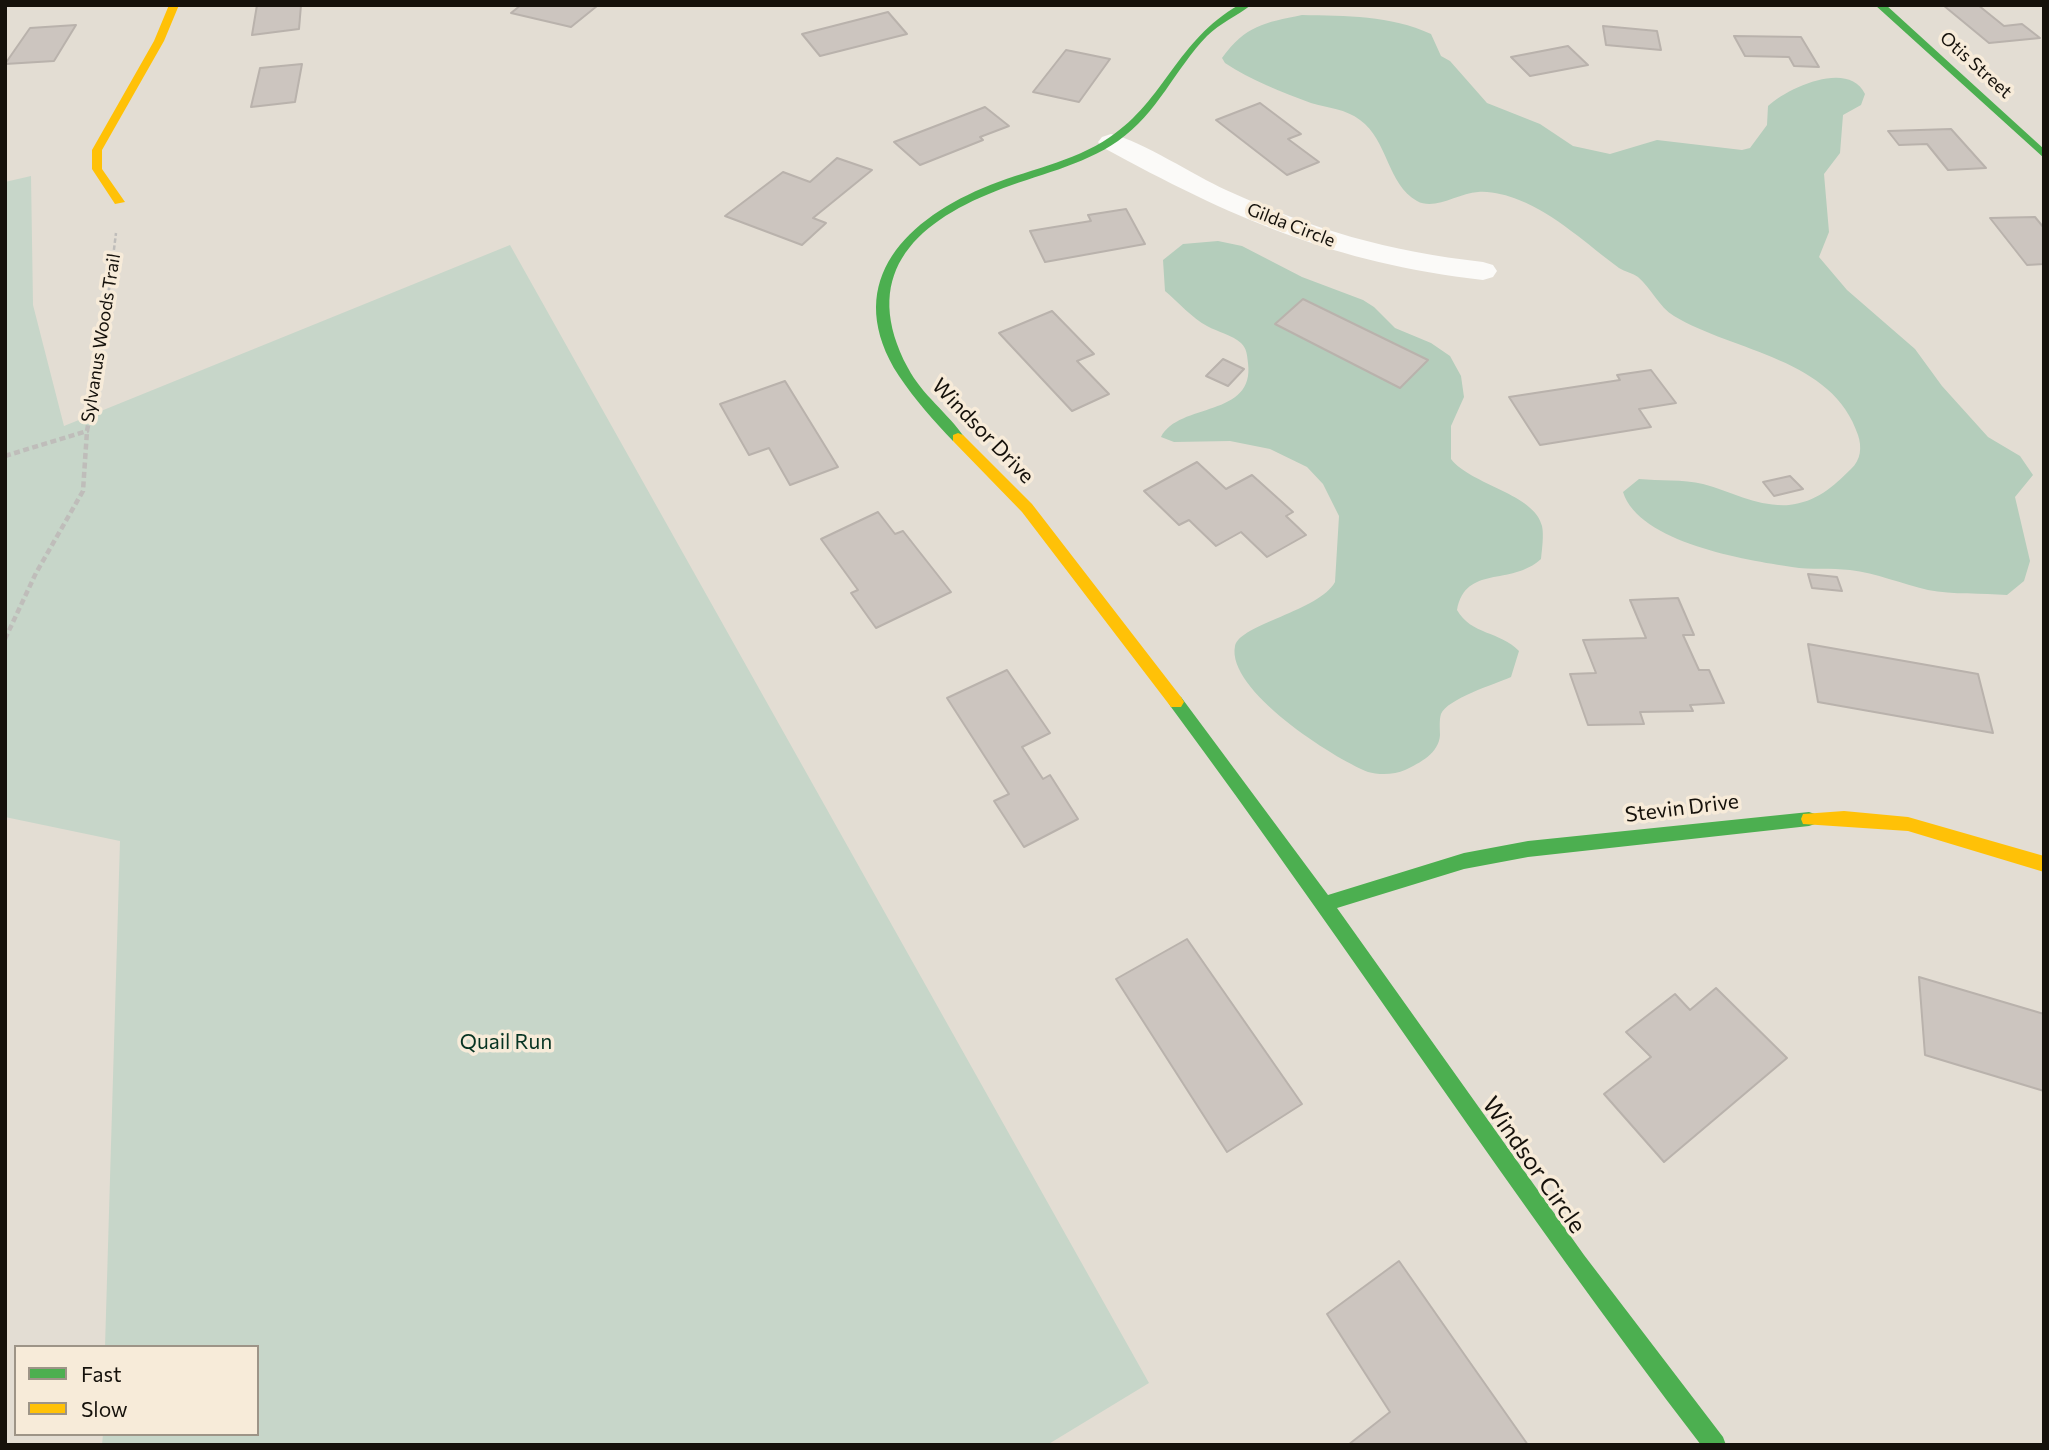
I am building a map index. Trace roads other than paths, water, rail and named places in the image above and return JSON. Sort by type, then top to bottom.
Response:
[{"type":"street","points":[[119,202],[97,169],[97,150],[159,41],[174,5]]},
{"type":"street","name":"Windsor Drive","points":[[1246,5],[1213,23],[1194,42],[1153,105],[1111,142],[980,193],[947,209],[920,228],[897,256],[886,277],[880,300],[884,336],[900,371],[923,403],[1021,501],[1326,903]]},
{"type":"street","name":"Otis Street","points":[[1880,5],[2044,155]]},
{"type":"street","name":"Gilda Circle","points":[[1111,142],[1162,169],[1286,225],[1392,259],[1483,271]]},
{"type":"street","name":"Stevin Drive","points":[[1326,903],[1464,862],[1528,849],[1779,819],[1844,818],[1908,824],[2044,864]]},
{"type":"street","name":"Windsor Circle","points":[[1326,903],[1540,1216],[1715,1445]]},
{"type":"park label","name":"Quail Run","points":[[506,1042]]}]
